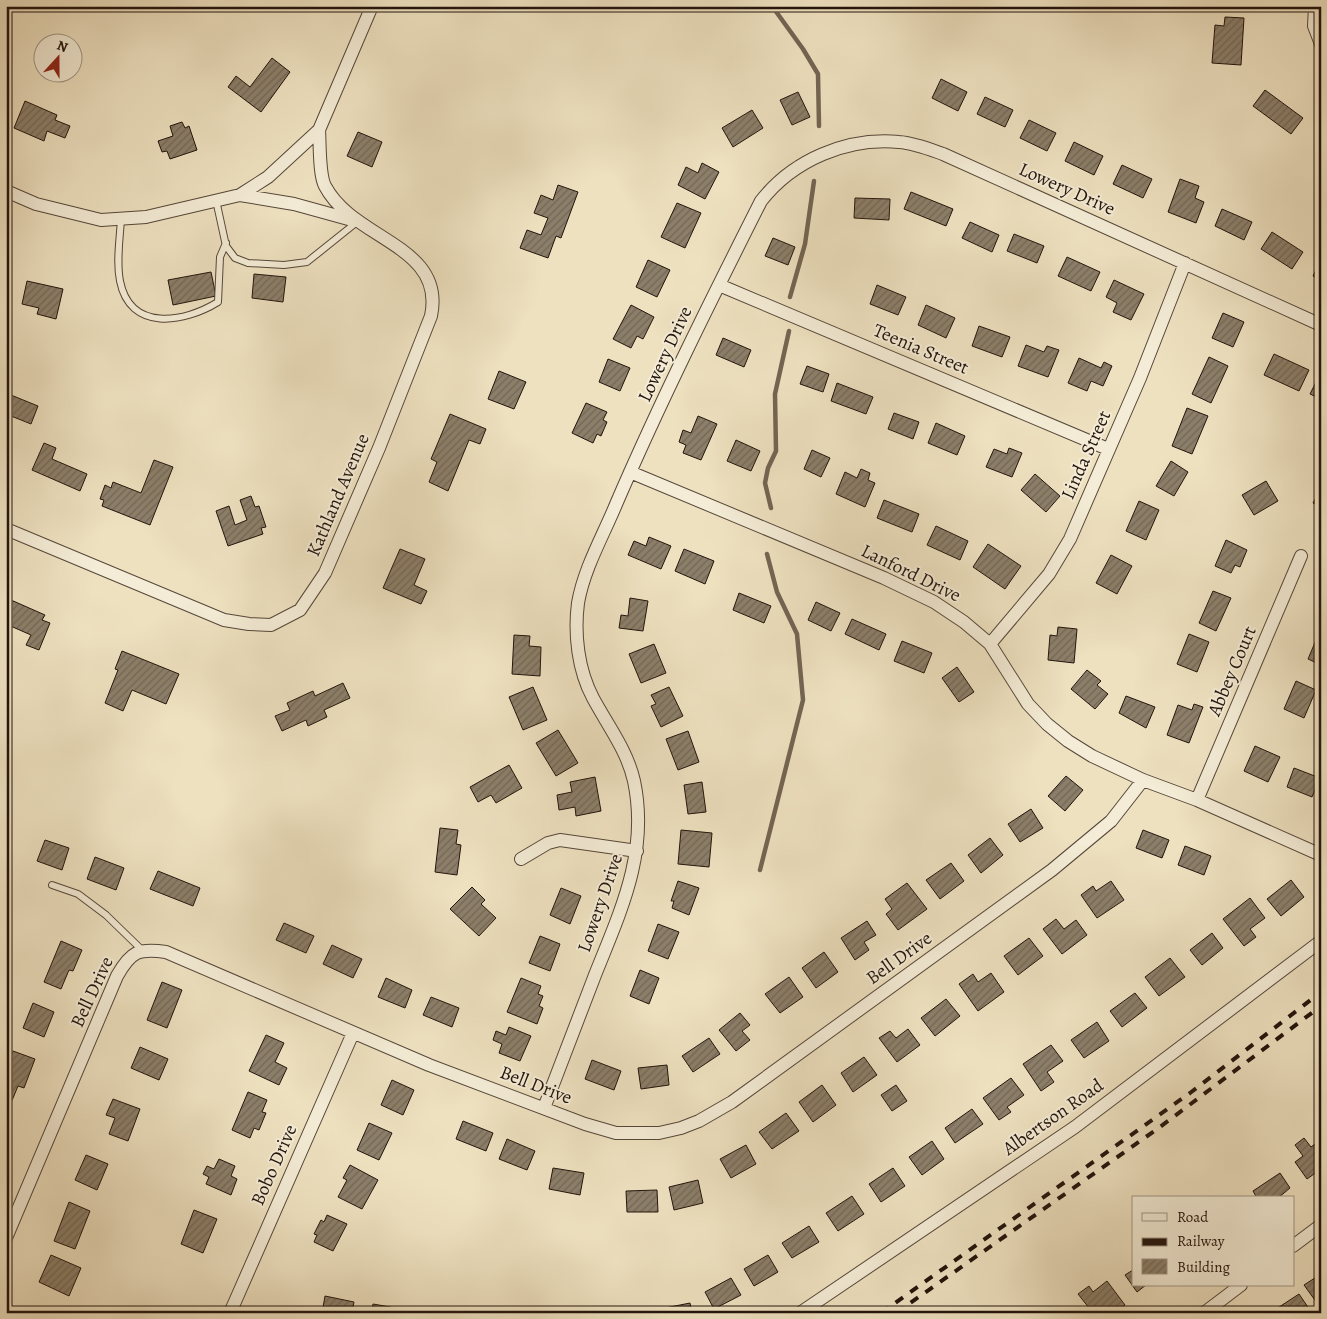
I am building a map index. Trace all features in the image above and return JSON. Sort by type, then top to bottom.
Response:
[{"type":"street","points":[[6,191],[36,204],[101,220],[146,217],[240,195],[268,177],[318,130],[372,6]]},
{"type":"street","points":[[1315,6],[1314,26],[1321,44]]},
{"type":"street","name":"Kathland Avenue","points":[[6,529],[224,620],[271,625],[300,610],[325,573],[379,448],[431,316],[434,300],[430,279],[408,253],[357,221],[338,205],[324,185],[318,130]]},
{"type":"street","name":"Lowery Drive","points":[[544,1108],[616,922],[633,873],[637,851],[639,810],[634,780],[626,755],[586,682],[577,647],[576,623],[579,600],[586,576],[630,472],[719,285],[761,201],[786,173],[824,153],[850,145],[884,141],[918,145],[943,154],[1321,325]]},
{"type":"street","points":[[240,195],[294,204],[357,221]]},
{"type":"street","name":"Linda Street","points":[[990,644],[1049,574],[1070,539],[1140,378],[1185,263]]},
{"type":"street","name":"Teenia Street","points":[[719,285],[1108,449]]},
{"type":"street","name":"Lanford Drive","points":[[630,472],[884,578],[934,602],[964,622],[990,644],[1028,704],[1047,724],[1092,756],[1143,780],[1198,800],[1321,855]]},
{"type":"street","name":"Abbey Court","points":[[1198,800],[1301,556]]},
{"type":"street","name":"Bell Drive","points":[[6,1238],[117,976],[134,953],[142,950],[166,952],[429,1065],[585,1124],[616,1132],[659,1133],[699,1121],[732,1102],[1052,870],[1111,821],[1143,780]]},
{"type":"street","points":[[521,859],[548,843],[560,840],[637,851]]},
{"type":"street","name":"Albertson Road","points":[[800,1313],[1075,1127],[1321,942]]},
{"type":"street","name":"Bobo Drive","points":[[230,1313],[353,1033]]},
{"type":"street","points":[[1294,1245],[1321,1225]]},
{"type":"street","points":[[1204,1313],[1240,1286]]},
{"type":"lane","points":[[216,200],[226,244],[234,258],[248,263],[284,265],[307,262],[357,221]]},
{"type":"lane","points":[[122,218],[118,259],[119,279],[123,293],[131,305],[145,315],[164,319],[190,316],[218,302],[220,257],[226,244]]},
{"type":"lane","points":[[52,885],[78,894],[106,915],[142,950]]},
{"type":"building","points":[[1225,17],[1244,18],[1241,65],[1212,63],[1215,25],[1224,26]]},
{"type":"building","points":[[272,58],[290,72],[261,112],[228,87],[236,76],[250,87]]},
{"type":"building","points":[[941,79],[967,92],[958,111],[932,98]]},
{"type":"building","points":[[1265,90],[1303,118],[1291,134],[1253,106]]},
{"type":"building","points":[[798,92],[810,117],[792,125],[780,100]]},
{"type":"building","points":[[985,97],[1013,110],[1005,127],[977,114]]},
{"type":"building","points":[[25,101],[57,115],[55,120],[70,126],[65,138],[47,131],[44,141],[14,128]]},
{"type":"building","points":[[752,110],[763,128],[733,147],[722,128]]},
{"type":"building","points":[[1029,120],[1056,133],[1047,151],[1020,138]]},
{"type":"building","points":[[182,122],[185,128],[189,126],[197,150],[170,159],[167,151],[162,152],[158,141],[173,136],[170,126]]},
{"type":"building","points":[[1321,126],[1321,137],[1316,135]]},
{"type":"building","points":[[358,132],[382,142],[372,167],[347,156]]},
{"type":"building","points":[[1074,142],[1103,156],[1094,175],[1065,161]]},
{"type":"building","points":[[702,163],[719,172],[705,199],[678,185],[686,167],[698,173]]},
{"type":"building","points":[[1122,165],[1152,179],[1143,198],[1113,184]]},
{"type":"building","points":[[1180,179],[1199,186],[1195,198],[1204,202],[1196,223],[1168,212]]},
{"type":"building","points":[[558,185],[578,192],[561,238],[556,236],[548,258],[520,248],[527,230],[541,235],[548,218],[534,213],[541,195],[553,200]]},
{"type":"building","points":[[911,192],[953,209],[946,226],[904,209]]},
{"type":"building","points":[[855,198],[890,199],[889,220],[854,218]]},
{"type":"building","points":[[677,203],[701,213],[685,248],[661,237]]},
{"type":"building","points":[[1222,209],[1252,222],[1244,240],[1215,226]]},
{"type":"building","points":[[970,222],[999,235],[992,252],[962,238]]},
{"type":"building","points":[[1272,232],[1303,252],[1292,269],[1261,249]]},
{"type":"building","points":[[1014,234],[1044,246],[1037,263],[1007,251]]},
{"type":"building","points":[[773,238],[795,247],[788,265],[765,256]]},
{"type":"building","points":[[1067,257],[1100,272],[1091,291],[1058,276]]},
{"type":"building","points":[[1321,259],[1321,280],[1313,276]]},
{"type":"building","points":[[648,260],[670,270],[657,297],[636,287]]},
{"type":"building","points":[[211,272],[216,296],[173,305],[168,280]]},
{"type":"building","points":[[254,274],[286,277],[283,302],[252,298]]},
{"type":"building","points":[[1114,280],[1144,294],[1131,320],[1113,312],[1117,303],[1106,297]]},
{"type":"building","points":[[27,281],[63,289],[56,319],[37,314],[39,308],[22,304]]},
{"type":"building","points":[[877,285],[906,297],[898,315],[870,304]]},
{"type":"building","points":[[631,305],[654,317],[643,339],[637,336],[631,348],[613,339]]},
{"type":"building","points":[[926,305],[955,318],[946,338],[918,325]]},
{"type":"building","points":[[1223,313],[1244,322],[1233,347],[1212,338]]},
{"type":"building","points":[[979,326],[1010,337],[1002,357],[972,346]]},
{"type":"building","points":[[723,338],[751,350],[744,367],[716,355]]},
{"type":"building","points":[[1026,345],[1044,352],[1047,346],[1059,350],[1048,377],[1018,366]]},
{"type":"building","points":[[1274,354],[1309,370],[1299,391],[1264,375]]},
{"type":"building","points":[[1209,357],[1228,366],[1211,403],[1192,394]]},
{"type":"building","points":[[1079,358],[1101,368],[1104,362],[1112,366],[1103,386],[1091,381],[1087,391],[1068,383]]},
{"type":"building","points":[[608,359],[630,368],[620,391],[599,382]]},
{"type":"building","points":[[807,366],[829,374],[823,392],[800,384]]},
{"type":"building","points":[[499,371],[526,382],[514,409],[488,399]]},
{"type":"building","points":[[1321,372],[1321,399],[1310,394]]},
{"type":"building","points":[[837,383],[873,397],[866,414],[831,401]]},
{"type":"building","points":[[6,393],[38,406],[31,424],[6,414]]},
{"type":"building","points":[[586,403],[607,412],[603,420],[607,422],[601,436],[597,434],[593,443],[572,433]]},
{"type":"building","points":[[1187,408],[1208,416],[1192,454],[1172,446]]},
{"type":"building","points":[[894,413],[919,422],[913,439],[888,429]]},
{"type":"building","points":[[450,414],[486,429],[480,444],[469,440],[448,491],[429,482],[437,462],[431,459]]},
{"type":"building","points":[[698,416],[717,424],[701,460],[683,453],[686,445],[679,442],[683,430],[691,433]]},
{"type":"building","points":[[936,423],[965,436],[957,455],[928,443]]},
{"type":"building","points":[[736,440],[760,451],[751,471],[727,461]]},
{"type":"building","points":[[44,443],[56,448],[52,459],[87,474],[80,491],[32,470]]},
{"type":"building","points":[[1009,448],[1022,453],[1012,477],[986,467],[994,449],[1007,454]]},
{"type":"building","points":[[812,450],[830,458],[821,477],[804,469]]},
{"type":"building","points":[[154,460],[173,467],[150,525],[102,506],[104,500],[100,499],[105,485],[111,488],[113,482],[141,493]]},
{"type":"building","points":[[1171,461],[1188,472],[1174,496],[1156,486]]},
{"type":"building","points":[[861,469],[870,473],[868,480],[875,483],[865,507],[836,494],[845,472],[857,478]]},
{"type":"building","points":[[1035,474],[1060,496],[1046,512],[1021,490]]},
{"type":"building","points":[[1266,481],[1278,501],[1254,515],[1242,495]]},
{"type":"building","points":[[1321,488],[1321,507],[1313,503]]},
{"type":"building","points":[[251,496],[255,507],[259,506],[266,527],[261,528],[263,534],[228,546],[216,511],[229,506],[235,525],[247,520],[240,500]]},
{"type":"building","points":[[884,500],[919,514],[912,532],[877,518]]},
{"type":"building","points":[[1139,501],[1159,510],[1146,540],[1126,531]]},
{"type":"building","points":[[936,526],[968,541],[960,560],[927,545]]},
{"type":"building","points":[[649,537],[671,546],[661,569],[628,555],[634,541],[646,546]]},
{"type":"building","points":[[1226,540],[1247,550],[1240,567],[1235,565],[1231,573],[1215,566]]},
{"type":"building","points":[[988,544],[1021,566],[1005,589],[973,567]]},
{"type":"building","points":[[400,549],[425,559],[414,585],[427,591],[421,604],[383,588]]},
{"type":"building","points":[[684,549],[714,561],[705,584],[675,571]]},
{"type":"building","points":[[1111,555],[1132,566],[1117,594],[1096,583]]},
{"type":"building","points":[[1213,591],[1231,598],[1216,631],[1199,623]]},
{"type":"building","points":[[739,593],[771,606],[764,623],[733,610]]},
{"type":"building","points":[[630,598],[648,601],[643,631],[619,628],[621,615],[628,616]]},
{"type":"building","points":[[11,600],[45,615],[42,620],[50,623],[39,650],[26,645],[31,635],[6,624],[6,607],[8,608]]},
{"type":"building","points":[[816,602],[840,613],[831,631],[808,620]]},
{"type":"building","points":[[852,619],[886,634],[879,650],[845,634]]},
{"type":"building","points":[[1058,627],[1077,629],[1074,663],[1048,660],[1050,635],[1057,636]]},
{"type":"building","points":[[1319,633],[1321,634],[1321,665],[1308,659]]},
{"type":"building","points":[[1189,634],[1209,642],[1197,672],[1177,664]]},
{"type":"building","points":[[514,635],[530,636],[529,646],[541,647],[540,676],[512,674]]},
{"type":"building","points":[[902,641],[932,653],[924,673],[894,661]]},
{"type":"building","points":[[654,644],[666,673],[641,683],[629,654]]},
{"type":"building","points":[[122,651],[179,674],[166,704],[132,690],[123,711],[105,703],[118,670],[115,669]]},
{"type":"building","points":[[957,667],[974,692],[959,702],[942,678]]},
{"type":"building","points":[[1087,670],[1101,681],[1097,685],[1108,694],[1095,709],[1071,689]]},
{"type":"building","points":[[1296,681],[1316,690],[1304,718],[1284,709]]},
{"type":"building","points":[[343,683],[350,698],[324,710],[327,717],[308,726],[306,720],[282,731],[275,716],[290,710],[287,703],[313,691],[315,696]]},
{"type":"building","points":[[533,687],[547,720],[523,730],[509,697]]},
{"type":"building","points":[[669,687],[683,716],[661,727],[651,706],[656,704],[651,695]]},
{"type":"building","points":[[1126,696],[1155,707],[1146,728],[1119,713]]},
{"type":"building","points":[[1194,704],[1203,707],[1189,743],[1167,735],[1178,705],[1192,710]]},
{"type":"building","points":[[558,730],[578,763],[556,776],[536,743]]},
{"type":"building","points":[[688,731],[699,762],[678,770],[666,739]]},
{"type":"building","points":[[1255,746],[1280,757],[1268,782],[1244,771]]},
{"type":"building","points":[[509,765],[522,788],[496,803],[491,795],[478,802],[470,787]]},
{"type":"building","points":[[1294,768],[1320,778],[1312,797],[1287,787]]},
{"type":"building","points":[[1066,776],[1083,790],[1065,811],[1048,796]]},
{"type":"building","points":[[595,777],[601,811],[576,816],[575,807],[559,810],[557,795],[572,792],[570,782]]},
{"type":"building","points":[[702,782],[706,812],[688,814],[684,785]]},
{"type":"building","points":[[1031,809],[1043,828],[1020,842],[1008,824]]},
{"type":"building","points":[[440,828],[458,830],[456,844],[461,845],[457,875],[435,872]]},
{"type":"building","points":[[681,830],[712,833],[709,867],[678,864]]},
{"type":"building","points":[[1143,830],[1169,840],[1162,858],[1136,848]]},
{"type":"building","points":[[990,838],[1003,855],[981,873],[968,855]]},
{"type":"building","points":[[45,840],[69,848],[62,870],[37,861]]},
{"type":"building","points":[[1185,846],[1211,856],[1204,875],[1178,865]]},
{"type":"building","points":[[95,857],[124,868],[116,890],[87,879]]},
{"type":"building","points":[[951,863],[964,881],[940,899],[926,880]]},
{"type":"building","points":[[158,871],[200,888],[193,906],[150,889]]},
{"type":"building","points":[[1291,880],[1304,897],[1281,916],[1267,899]]},
{"type":"building","points":[[678,881],[699,888],[689,915],[672,908],[674,901],[671,901]]},
{"type":"building","points":[[1111,881],[1124,900],[1097,918],[1081,895],[1093,886],[1096,891]]},
{"type":"building","points":[[907,883],[927,909],[898,930],[886,914],[892,909],[885,899]]},
{"type":"building","points":[[472,887],[485,900],[481,904],[496,918],[479,936],[450,909]]},
{"type":"building","points":[[561,888],[581,896],[570,924],[550,915]]},
{"type":"building","points":[[1250,898],[1265,918],[1250,929],[1256,937],[1244,946],[1223,919]]},
{"type":"building","points":[[1056,919],[1064,929],[1076,920],[1087,935],[1062,954],[1043,929]]},
{"type":"building","points":[[867,921],[876,935],[864,942],[869,950],[855,960],[841,938]]},
{"type":"building","points":[[284,923],[314,936],[306,953],[276,940]]},
{"type":"building","points":[[658,924],[679,932],[668,959],[648,951]]},
{"type":"building","points":[[1212,933],[1223,948],[1202,965],[1190,950]]},
{"type":"building","points":[[540,936],[560,944],[550,971],[529,963]]},
{"type":"building","points":[[1029,938],[1043,956],[1018,975],[1004,956]]},
{"type":"building","points":[[61,941],[82,950],[73,971],[69,970],[61,989],[44,982]]},
{"type":"building","points":[[332,945],[362,959],[353,978],[323,964]]},
{"type":"building","points":[[824,952],[838,972],[816,988],[802,968]]},
{"type":"building","points":[[1170,958],[1185,977],[1159,996],[1145,977]]},
{"type":"building","points":[[640,970],[659,978],[649,1004],[630,996]]},
{"type":"building","points":[[991,973],[1004,992],[978,1011],[959,984],[973,974],[978,982]]},
{"type":"building","points":[[789,977],[803,997],[780,1013],[765,994]]},
{"type":"building","points":[[386,978],[412,990],[405,1008],[378,997]]},
{"type":"building","points":[[521,978],[541,986],[538,994],[543,996],[539,1006],[543,1008],[537,1024],[507,1012]]},
{"type":"building","points":[[162,982],[182,990],[167,1028],[147,1020]]},
{"type":"building","points":[[1135,993],[1147,1008],[1122,1027],[1110,1011]]},
{"type":"building","points":[[431,997],[459,1008],[452,1027],[423,1015]]},
{"type":"building","points":[[946,999],[960,1016],[935,1036],[921,1018]]},
{"type":"building","points":[[33,1003],[54,1012],[44,1037],[23,1028]]},
{"type":"building","points":[[740,1013],[750,1025],[742,1031],[750,1040],[736,1051],[719,1030]]},
{"type":"building","points":[[1097,1022],[1109,1041],[1084,1058],[1071,1040]]},
{"type":"building","points":[[509,1027],[531,1036],[520,1061],[499,1053],[502,1044],[493,1040],[496,1031],[506,1035]]},
{"type":"building","points":[[908,1029],[920,1045],[897,1062],[879,1038],[890,1031],[896,1038]]},
{"type":"building","points":[[266,1035],[284,1043],[275,1062],[287,1068],[279,1085],[249,1071]]},
{"type":"building","points":[[709,1038],[720,1054],[693,1072],[682,1056]]},
{"type":"building","points":[[1051,1045],[1063,1061],[1047,1072],[1054,1082],[1041,1091],[1023,1064]]},
{"type":"building","points":[[140,1047],[168,1059],[159,1080],[131,1068]]},
{"type":"building","points":[[13,1051],[35,1059],[24,1088],[18,1086],[11,1103],[6,1101],[6,1069]]},
{"type":"building","points":[[864,1057],[877,1075],[853,1092],[841,1073]]},
{"type":"building","points":[[592,1060],[621,1071],[614,1090],[585,1079]]},
{"type":"building","points":[[667,1065],[669,1085],[641,1089],[638,1068]]},
{"type":"building","points":[[1011,1078],[1024,1095],[1007,1107],[1011,1112],[999,1120],[983,1098]]},
{"type":"building","points":[[392,1080],[414,1090],[403,1115],[381,1105]]},
{"type":"building","points":[[822,1085],[836,1105],[813,1122],[799,1102]]},
{"type":"building","points":[[896,1085],[907,1101],[892,1111],[881,1095]]},
{"type":"building","points":[[248,1092],[267,1100],[262,1112],[266,1113],[259,1130],[254,1128],[250,1138],[232,1130]]},
{"type":"building","points":[[113,1099],[140,1109],[128,1141],[109,1134],[115,1118],[106,1115]]},
{"type":"building","points":[[972,1109],[983,1124],[955,1143],[945,1128]]},
{"type":"building","points":[[786,1113],[799,1131],[772,1149],[759,1132]]},
{"type":"building","points":[[463,1121],[493,1133],[486,1151],[456,1139]]},
{"type":"building","points":[[369,1123],[392,1133],[379,1160],[357,1150]]},
{"type":"building","points":[[1304,1138],[1311,1147],[1319,1141],[1321,1144],[1321,1169],[1307,1179],[1295,1162],[1303,1156],[1295,1145]]},
{"type":"building","points":[[507,1139],[535,1151],[527,1170],[499,1159]]},
{"type":"building","points":[[932,1141],[944,1159],[922,1175],[909,1157]]},
{"type":"building","points":[[746,1145],[756,1164],[731,1178],[720,1159]]},
{"type":"building","points":[[86,1155],[108,1164],[97,1190],[75,1180]]},
{"type":"building","points":[[219,1159],[235,1166],[231,1176],[237,1179],[231,1195],[206,1184],[209,1177],[203,1174],[207,1166],[214,1169]]},
{"type":"building","points":[[350,1165],[378,1180],[362,1209],[338,1197],[347,1180],[343,1178]]},
{"type":"building","points":[[553,1168],[584,1173],[580,1195],[549,1189]]},
{"type":"building","points":[[893,1168],[905,1186],[881,1202],[869,1184]]},
{"type":"building","points":[[1280,1173],[1290,1188],[1280,1196],[1256,1196],[1253,1191]]},
{"type":"building","points":[[698,1180],[703,1203],[674,1210],[669,1187]]},
{"type":"building","points":[[657,1190],[658,1212],[627,1212],[626,1191]]},
{"type":"building","points":[[852,1196],[864,1214],[838,1231],[826,1213]]},
{"type":"building","points":[[69,1202],[90,1211],[75,1249],[54,1241]]},
{"type":"building","points":[[194,1210],[217,1219],[203,1253],[181,1244]]},
{"type":"building","points":[[327,1215],[347,1224],[333,1251],[314,1242],[317,1235],[314,1234],[321,1220],[324,1222]]},
{"type":"building","points":[[809,1226],[819,1242],[792,1258],[782,1243]]},
{"type":"building","points":[[51,1255],[81,1268],[69,1296],[39,1282]]},
{"type":"building","points":[[768,1255],[778,1272],[754,1286],[744,1269]]},
{"type":"building","points":[[1132,1271],[1132,1285],[1125,1275]]},
{"type":"building","points":[[1321,1274],[1321,1301],[1317,1303],[1304,1285]]},
{"type":"building","points":[[731,1278],[741,1295],[714,1309],[705,1292]]},
{"type":"building","points":[[1107,1281],[1125,1305],[1116,1313],[1109,1309],[1104,1313],[1093,1313],[1078,1294],[1089,1286],[1093,1292]]},
{"type":"building","points":[[1133,1286],[1145,1286],[1137,1292]]},
{"type":"building","points":[[1299,1294],[1312,1313],[1270,1313]]},
{"type":"building","points":[[325,1296],[354,1302],[352,1313],[322,1313]]},
{"type":"building","points":[[690,1303],[692,1313],[661,1313],[660,1309]]},
{"type":"building","points":[[373,1304],[402,1309],[401,1313],[371,1313]]},
{"type":"waterway","points":[[772,6],[803,49],[818,74],[819,126]]},
{"type":"waterway","points":[[790,297],[805,244],[814,181]]},
{"type":"waterway","points":[[771,508],[765,483],[768,468],[776,451],[775,394],[789,331]]},
{"type":"waterway","points":[[760,870],[803,700],[797,634],[777,592],[767,554]]},
{"type":"railway","points":[[881,1313],[1190,1093],[1321,992]]},
{"type":"railway","points":[[896,1313],[1160,1127],[1321,1006]]}]
